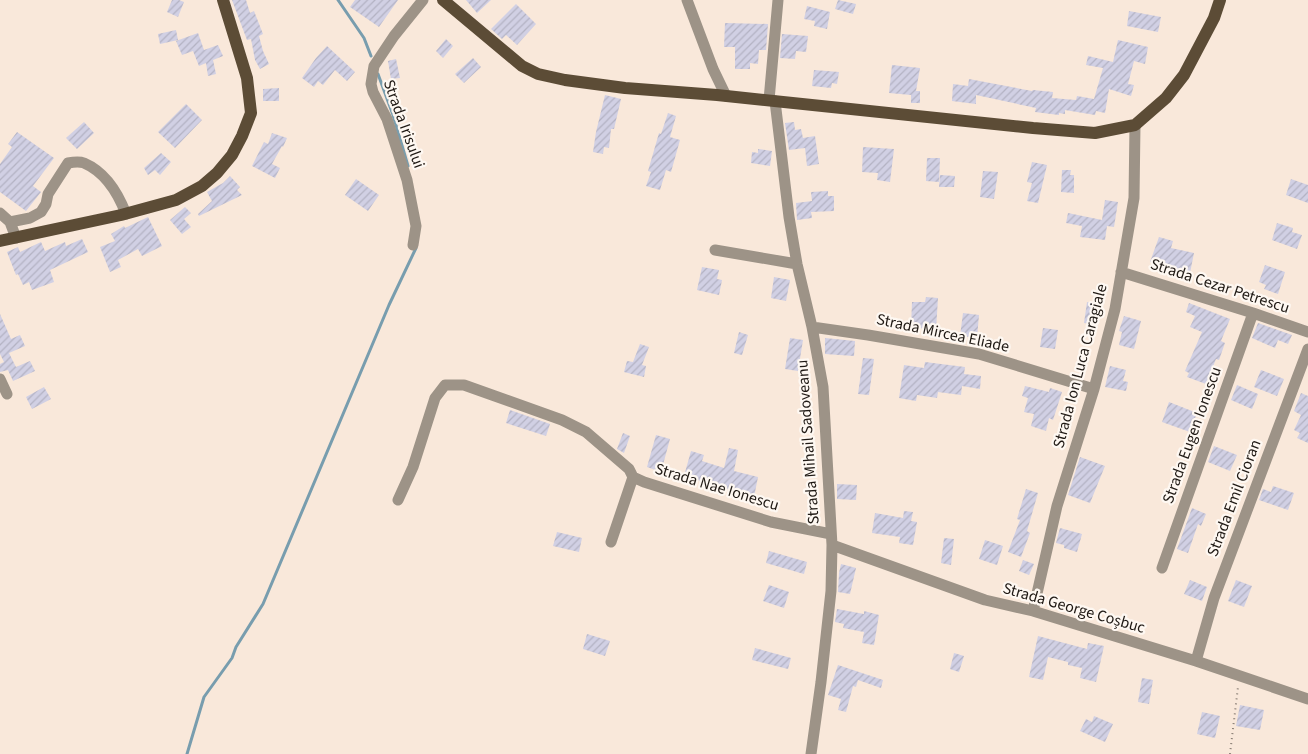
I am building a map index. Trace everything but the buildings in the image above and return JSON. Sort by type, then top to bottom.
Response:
[{"type":"main road","points":[[0,241],[126,214],[176,200],[202,186],[217,173],[232,155],[251,113],[247,78],[223,0]]},
{"type":"main road","points":[[443,0],[522,66],[538,74],[565,80],[624,88],[772,100],[1095,133],[1135,125],[1166,98],[1184,75],[1214,18],[1220,0]]},
{"type":"street","name":"Strada Irisului","points":[[413,245],[416,226],[407,180],[387,119],[373,92],[371,84],[374,66],[394,36],[423,0]]},
{"type":"street","points":[[687,0],[713,69],[726,96]]},
{"type":"street","name":"Strada Mihail Sadoveanu","points":[[778,0],[772,100],[797,264],[812,326],[823,387],[832,540],[831,591],[822,682],[811,754]]},
{"type":"street","name":"Strada Ion Luca Caragiale","points":[[1033,611],[1057,506],[1094,389],[1115,309],[1134,198],[1135,125]]},
{"type":"street","points":[[10,222],[30,218],[41,212],[46,204],[48,194],[68,163],[82,162],[101,174],[113,188],[126,214]]},
{"type":"street","points":[[0,213],[10,222],[16,238]]},
{"type":"street","points":[[715,250],[797,264]]},
{"type":"street","name":"Strada Cezar Petrescu","points":[[1121,272],[1308,332]]},
{"type":"street","name":"Strada Eugen Ionescu","points":[[1162,568],[1253,313]]},
{"type":"street","name":"Strada Mircea Eliade","points":[[812,326],[979,354],[1094,389]]},
{"type":"street","name":"Strada Emil Cioran","points":[[1196,661],[1214,598],[1308,349]]},
{"type":"street","points":[[0,379],[7,394]]},
{"type":"street","name":"Strada Nae Ionescu","points":[[398,500],[413,467],[436,398],[445,385],[464,385],[562,420],[586,432],[626,465],[633,477],[644,482],[832,540]]},
{"type":"street","points":[[610,542],[633,477]]},
{"type":"street","name":"Strada George Coșbuc","points":[[832,540],[977,597],[1033,611],[1308,698]]},
{"type":"path","points":[[1230,754],[1239,675]]},
{"type":"waterway","points":[[338,0],[364,38],[371,56]]},
{"type":"waterway","points":[[378,74],[393,115],[408,166]]},
{"type":"waterway","points":[[187,754],[204,697],[232,658],[236,647],[263,604],[389,305],[416,248]]}]
